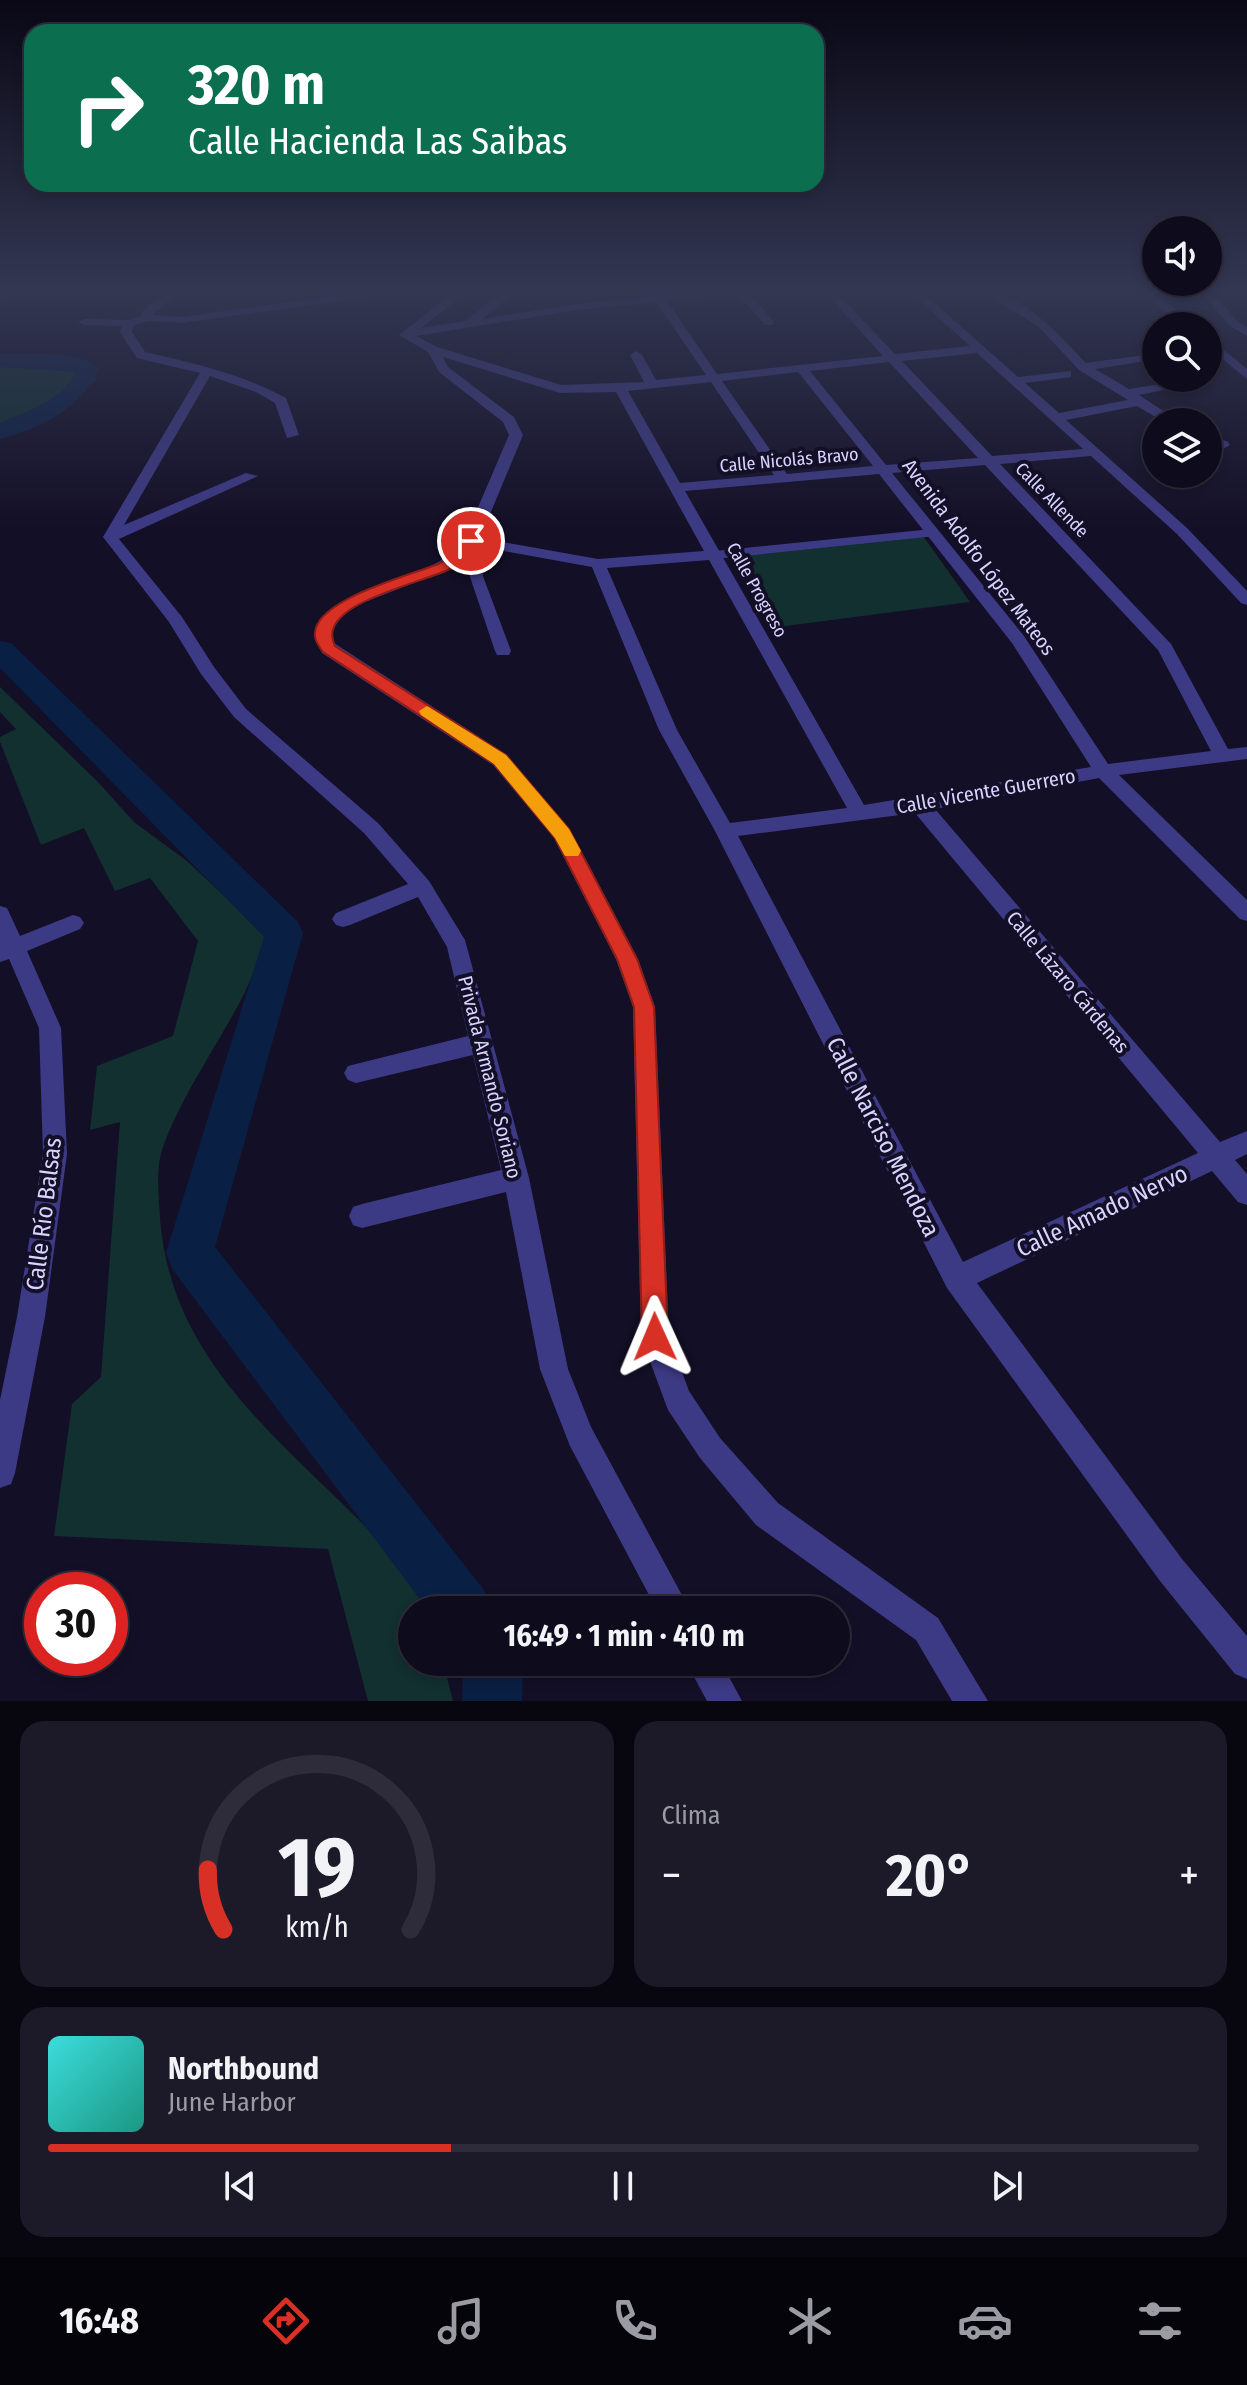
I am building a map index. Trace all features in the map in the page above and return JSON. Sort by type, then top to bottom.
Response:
[{"type":"street","points":[[445,370],[509,420],[516,435],[470,543],[460,556],[446,566],[376,591],[337,611],[324,623],[322,636],[328,649],[500,760],[562,834],[627,959],[644,1007],[655,1337],[678,1400],[710,1448],[767,1514],[927,1629],[971,1701]]},
{"type":"street","points":[[499,370],[560,389],[620,388],[799,370]]},
{"type":"street","points":[[644,370],[652,385]]},
{"type":"street","points":[[710,370],[784,479]]},
{"type":"street","name":"Avenida Adolfo López Mateos","points":[[803,370],[1018,640],[1103,771],[1247,913]]},
{"type":"street","name":"Calle Allende","points":[[904,370],[1165,648],[1222,754]]},
{"type":"street","points":[[1002,370],[1182,531],[1247,600]]},
{"type":"street","points":[[1088,370],[1148,408]]},
{"type":"street","points":[[110,537],[207,371],[260,389],[281,401],[292,435]]},
{"type":"street","points":[[1014,381],[1067,374]]},
{"type":"street","name":"Calle Progreso","points":[[620,388],[858,811]]},
{"type":"street","points":[[1056,418],[1154,392]]},
{"type":"street","name":"Calle Nicolás Bravo","points":[[678,487],[1094,452]]},
{"type":"street","points":[[110,537],[251,476]]},
{"type":"street","points":[[470,543],[598,564],[932,533]]},
{"type":"street","name":"Privada Armando Soriano","points":[[110,537],[176,620],[207,670],[240,713],[371,828],[422,887],[457,946],[516,1178],[554,1369],[580,1436],[666,1596]]},
{"type":"street","points":[[470,543],[476,579],[503,651]]},
{"type":"street","name":"Calle Narciso Mendoza","points":[[598,564],[668,730],[725,831],[957,1279],[1171,1570],[1247,1662]]},
{"type":"street","name":"Calle Vicente Guerrero","points":[[725,831],[920,805],[1103,771],[1247,753]]},
{"type":"street","name":"Calle Lázaro Cárdenas","points":[[920,805],[1247,1193]]},
{"type":"street","points":[[343,919],[422,887]]},
{"type":"street","name":"Calle Río Balsas","points":[[0,914],[7,950],[50,1028],[55,1154],[31,1317],[0,1473]]},
{"type":"street","points":[[7,950],[73,923]]},
{"type":"street","points":[[356,1073],[482,1043]]},
{"type":"street","name":"Calle Amado Nervo","points":[[957,1279],[1247,1142]]},
{"type":"street","points":[[362,1216],[516,1178]]},
{"type":"street","points":[[711,1676],[725,1701]]},
{"type":"green space","points":[[0,370],[92,370],[96,380],[62,403],[0,430]]},
{"type":"green space","points":[[921,533],[970,602],[770,628],[734,556]]},
{"type":"green space","points":[[0,687],[97,781],[134,822],[187,861],[267,936],[245,992],[181,1107],[163,1147],[158,1192],[168,1268],[184,1312],[205,1352],[231,1389],[294,1457],[362,1523],[421,1596],[398,1596],[398,1676],[447,1676],[453,1701],[368,1701],[328,1549],[54,1536],[72,1404],[101,1377],[120,1122],[90,1130],[97,1066],[173,1036],[198,941],[150,878],[115,891],[84,828],[41,845],[0,742],[0,737],[16,729],[0,712]]},
{"type":"waterway","points":[[0,432],[64,401],[82,382],[87,370]]},
{"type":"waterway","points":[[0,650],[284,933],[190,1253],[453,1596]]},
{"type":"waterway","points":[[492,1701],[493,1676]]},
{"type":"slow traffic","points":[[427,711],[500,760],[562,834],[572,851]]},
{"type":"route","points":[[471,541],[460,556],[446,566],[376,591],[337,611],[324,623],[322,636],[328,649],[500,760],[562,834],[627,959],[644,1007],[655,1337]]}]
